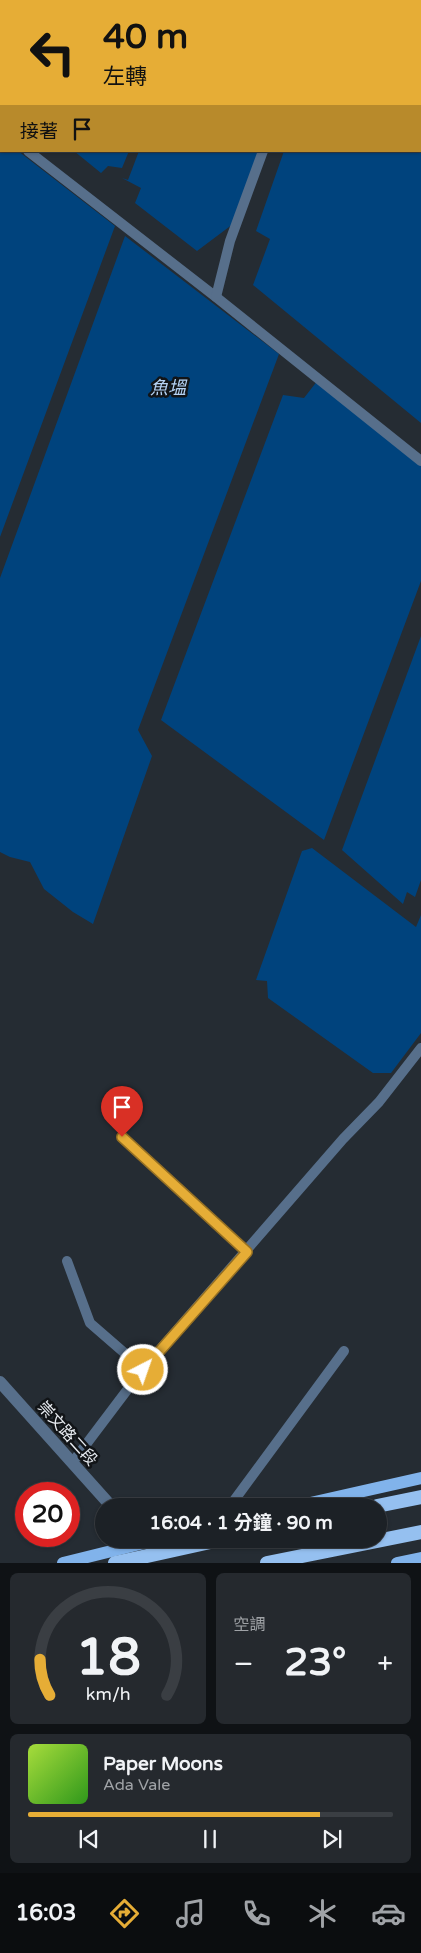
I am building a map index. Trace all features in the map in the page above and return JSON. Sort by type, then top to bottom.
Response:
[{"type":"highway","points":[[387,1504],[421,1497]]},
{"type":"highway","points":[[267,1563],[421,1532]]},
{"type":"highway","points":[[115,1563],[183,1548]]},
{"type":"main road","points":[[332,1498],[421,1478]]},
{"type":"main road","points":[[62,1563],[117,1548]]},
{"type":"main road","points":[[397,1563],[421,1558]]},
{"type":"street","name":"崇文路二段","points":[[0,1382],[104,1498]]},
{"type":"street","points":[[148,1548],[162,1563]]},
{"type":"lane","points":[[29,152],[421,461]]},
{"type":"lane","points":[[216,298],[230,241],[263,152]]},
{"type":"lane","points":[[72,1463],[143,1370],[343,1139],[379,1102],[421,1048]]},
{"type":"lane","points":[[122,1137],[247,1252]]},
{"type":"lane","points":[[67,1261],[90,1323],[143,1370]]},
{"type":"lane","points":[[236,1498],[344,1351]]},
{"type":"water","points":[[0,152],[19,152],[115,226],[0,537]]},
{"type":"water","points":[[75,152],[129,152],[122,168],[108,166],[101,173]]},
{"type":"water","points":[[139,152],[264,152],[233,224],[197,251],[135,203],[141,188],[122,178],[128,180]]},
{"type":"water","points":[[284,152],[421,152],[421,423],[253,285],[270,239],[256,231]]},
{"type":"water","name":"魚塭","points":[[125,236],[279,354],[138,730],[152,756],[93,924],[73,912],[44,889],[30,862],[10,857],[0,852],[0,578]]},
{"type":"water","points":[[318,380],[421,462],[421,581],[324,840],[161,720],[283,395],[304,398]]},
{"type":"water","points":[[421,636],[421,880],[415,897],[407,892],[403,904],[342,850]]},
{"type":"water","points":[[312,848],[416,927],[421,915],[421,1033],[391,1073],[373,1073],[268,998],[267,981],[256,980],[302,851]]},
{"type":"route","points":[[122,1137],[247,1252],[143,1370]]}]
